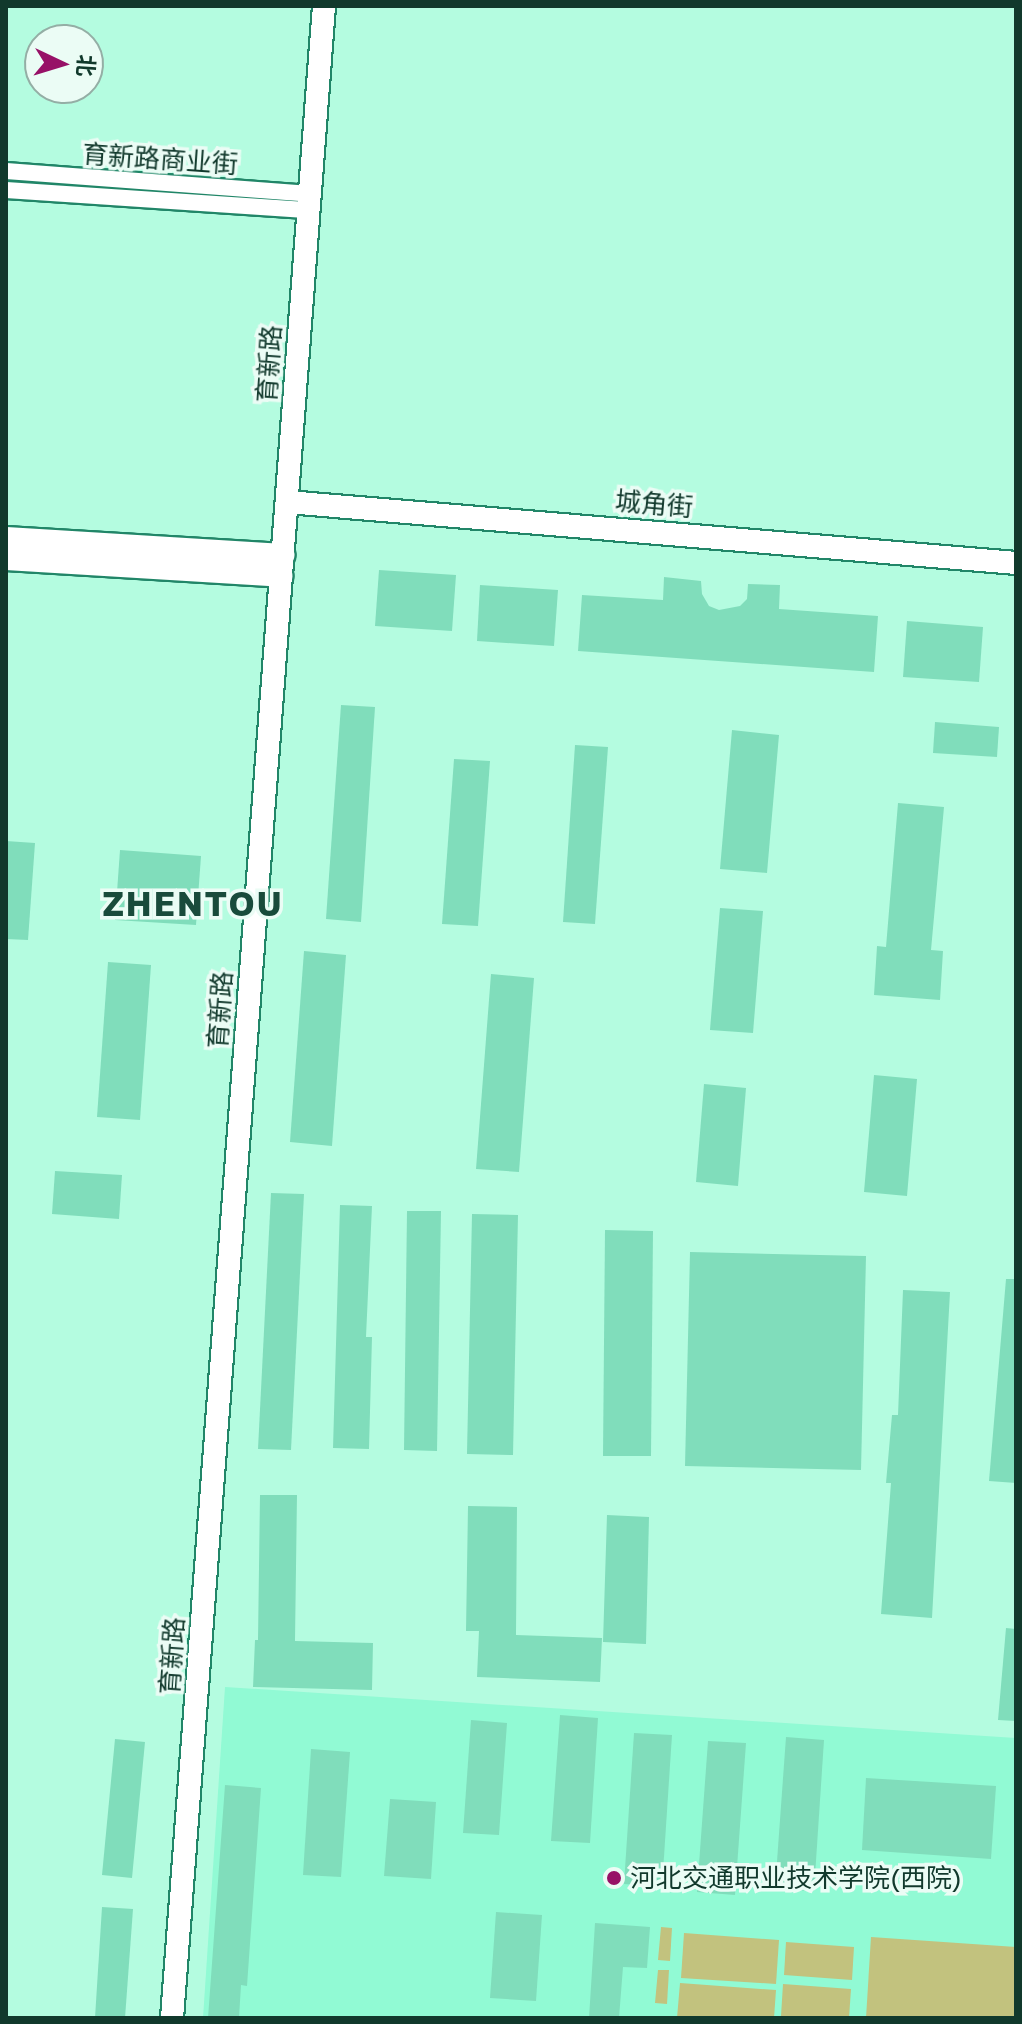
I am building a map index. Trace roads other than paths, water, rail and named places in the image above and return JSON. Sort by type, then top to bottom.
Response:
[{"type":"street","name":"育新路","points":[[172,2018],[324,6]]},
{"type":"street","name":"育新路商业街","points":[[6,171],[310,202]]},
{"type":"street","name":"育新路商业街","points":[[6,190],[310,202]]},
{"type":"street","name":"城角街","points":[[287,502],[1016,563]]},
{"type":"street","points":[[6,538],[282,566]]},
{"type":"street","points":[[6,559],[282,566]]},
{"type":"place","name":"河北交通职业技术学院(西院)","points":[[614,1878]]},
{"type":"district","name":"ZHENTOU","points":[[193,904]]}]
